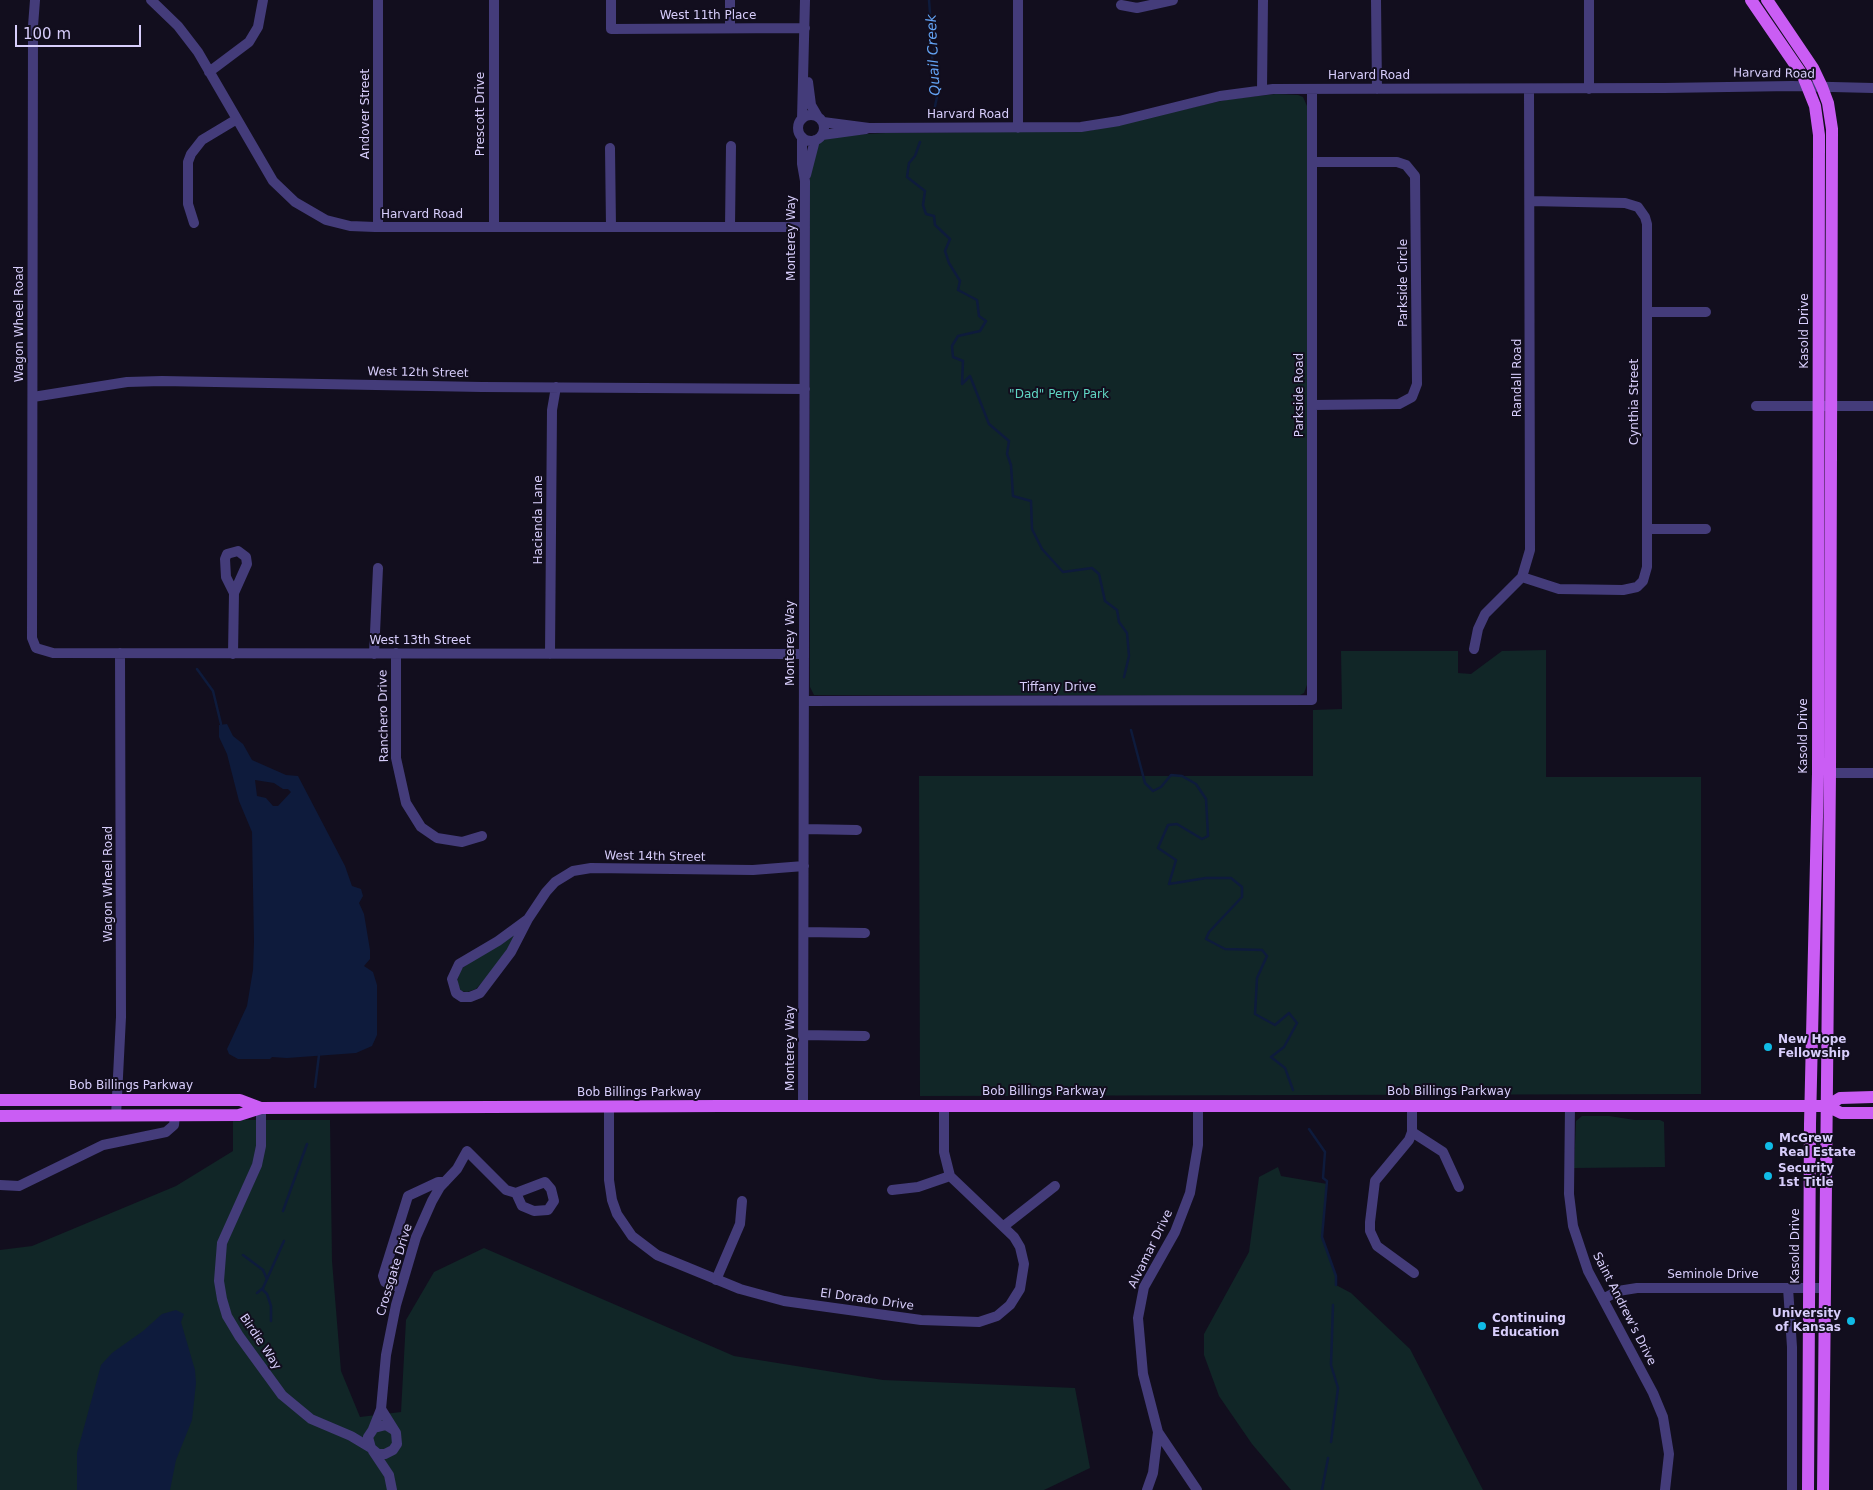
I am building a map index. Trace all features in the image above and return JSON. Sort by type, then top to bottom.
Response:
[{"type":"main road","name":"Kasold Drive","points":[[1751,0],[1794,63],[1807,86],[1817,114],[1825,406]]},
{"type":"main road","name":"Kasold Drive","points":[[1767,0],[1813,68],[1822,87],[1830,114],[1832,143],[1825,406],[1824,773],[1826,1106],[1823,1490]]},
{"type":"main road","name":"Kasold Drive","points":[[1808,1490],[1810,1106],[1824,773]]},
{"type":"main road","name":"Bob Billings Parkway","points":[[1826,1106],[1840,1098],[1873,1097]]},
{"type":"main road","name":"Bob Billings Parkway","points":[[0,1100],[240,1100],[261,1108]]},
{"type":"main road","name":"Bob Billings Parkway","points":[[0,1116],[240,1115],[261,1108],[803,1106],[1826,1106],[1840,1113],[1873,1113]]},
{"type":"street","name":"Wagon Wheel Road","points":[[35,0],[33,26],[32,638],[36,648]]},
{"type":"street","name":"Harvard Road","points":[[151,0],[184,32],[273,181],[292,200],[314,214],[337,223],[378,227],[805,227]]},
{"type":"street","points":[[209,72],[249,42],[258,26],[263,0]]},
{"type":"street","name":"Andover Street","points":[[378,0],[378,227]]},
{"type":"street","name":"Prescott Drive","points":[[494,0],[494,227]]},
{"type":"street","name":"West 11th Place","points":[[611,0],[611,29],[805,28]]},
{"type":"street","points":[[730,0],[730,28]]},
{"type":"street","points":[[805,0],[805,73],[811,105],[824,128],[819,138],[809,141],[802,137],[798,130],[802,119],[802,84],[805,73]]},
{"type":"street","points":[[1018,0],[1018,128]]},
{"type":"street","points":[[1121,5],[1137,8],[1173,0]]},
{"type":"street","points":[[1262,90],[1263,0]]},
{"type":"street","points":[[1376,0],[1377,89]]},
{"type":"street","points":[[1589,0],[1589,89]]},
{"type":"street","name":"Harvard Road","points":[[820,119],[869,128],[1063,128],[1103,124],[1220,96],[1262,90],[1807,86],[1873,88]]},
{"type":"street","name":"Parkside Road","points":[[1312,89],[1312,700]]},
{"type":"street","name":"Randall Road","points":[[1474,649],[1478,629],[1485,614],[1522,577],[1528,560],[1531,534],[1529,89]]},
{"type":"street","points":[[802,119],[810,115],[820,119]]},
{"type":"street","points":[[194,223],[188,204],[188,162],[190,154],[202,140],[236,119]]},
{"type":"street","name":"Harvard Road","points":[[819,138],[869,128]]},
{"type":"street","name":"Monterey Way","points":[[802,137],[802,164],[805,181],[803,1106]]},
{"type":"street","name":"Monterey Way","points":[[805,181],[819,138]]},
{"type":"street","points":[[730,227],[731,146]]},
{"type":"street","points":[[610,148],[610,227]]},
{"type":"street","name":"Parkside Circle","points":[[1312,162],[1397,162],[1406,165],[1415,176],[1417,355],[1416,389],[1412,397],[1404,403],[1313,405]]},
{"type":"street","name":"Cynthia Street","points":[[1522,577],[1559,589],[1630,589],[1637,587],[1646,575],[1647,529],[1647,224],[1642,211],[1638,207],[1625,203],[1530,201]]},
{"type":"street","points":[[1647,312],[1706,312]]},
{"type":"street","name":"West 12th Street","points":[[33,397],[111,384],[162,381],[556,387],[805,388]]},
{"type":"street","name":"Hacienda Lane","points":[[550,654],[552,410],[556,387]]},
{"type":"street","points":[[1756,406],[1873,406]]},
{"type":"street","points":[[1647,529],[1706,529]]},
{"type":"street","points":[[374,654],[378,568]]},
{"type":"street","points":[[233,654],[234,593]]},
{"type":"street","name":"West 13th Street","points":[[36,648],[53,653],[804,654]]},
{"type":"street","name":"Wagon Wheel Road","points":[[116,1116],[120,1068],[121,1007],[120,653]]},
{"type":"street","name":"Ranchero Drive","points":[[396,654],[396,758],[406,803],[421,827],[437,838],[462,842],[482,836]]},
{"type":"street","name":"Tiffany Drive","points":[[804,701],[1312,700]]},
{"type":"street","points":[[1824,773],[1873,773]]},
{"type":"street","points":[[804,829],[857,830]]},
{"type":"street","name":"West 14th Street","points":[[528,919],[498,941],[459,964],[452,979],[456,994],[462,997],[470,997],[480,993],[488,985],[510,952],[528,919],[555,882],[573,872],[583,869],[753,870],[804,866]]},
{"type":"street","points":[[804,932],[865,933]]},
{"type":"street","points":[[803,1035],[865,1036]]},
{"type":"street","points":[[892,1190],[918,1187],[950,1176],[944,1152],[944,1106]]},
{"type":"street","name":"Alvamar Drive","points":[[1197,1490],[1158,1432],[1141,1361],[1138,1328],[1139,1307],[1144,1287],[1175,1232],[1190,1192],[1198,1144],[1198,1106]]},
{"type":"street","points":[[1412,1106],[1412,1132],[1400,1154],[1383,1169],[1375,1181],[1370,1230],[1377,1246],[1414,1274]]},
{"type":"street","name":"Saint Andrew's Drive","points":[[1570,1106],[1569,1194],[1573,1226],[1582,1258],[1653,1392],[1663,1417],[1669,1454],[1665,1490]]},
{"type":"street","name":"El Dorado Drive","points":[[609,1107],[610,1189],[617,1214],[639,1243],[657,1255],[740,1289],[807,1305],[921,1320],[979,1322],[997,1316],[1004,1310],[1015,1298],[1023,1280],[1024,1264],[1020,1247],[1004,1226],[950,1176]]},
{"type":"street","name":"Birdie Way","points":[[261,1108],[261,1146],[257,1164],[222,1243],[219,1281],[227,1316],[239,1336],[282,1395],[311,1419],[351,1436],[371,1449]]},
{"type":"street","points":[[0,1185],[19,1186],[103,1145],[166,1132],[174,1125],[175,1115]]},
{"type":"street","points":[[1412,1132],[1443,1152],[1459,1187]]},
{"type":"street","name":"Crossgate Drive","points":[[372,1430],[381,1409],[386,1355],[400,1288],[421,1225],[432,1201],[457,1169],[467,1151],[499,1185],[506,1190],[516,1193]]},
{"type":"street","points":[[400,1288],[385,1282],[383,1276],[408,1196],[438,1182],[445,1182]]},
{"type":"street","points":[[1004,1226],[1055,1186]]},
{"type":"street","points":[[716,1280],[740,1224],[742,1202]]},
{"type":"street","name":"Seminole Drive","points":[[1603,1299],[1618,1291],[1637,1288],[1824,1288]]},
{"type":"street","points":[[1788,1288],[1792,1346],[1792,1490]]},
{"type":"street","points":[[381,1409],[398,1437],[389,1475]]},
{"type":"street","points":[[351,1436],[384,1425],[394,1430]]},
{"type":"street","points":[[372,1430],[368,1440],[371,1449],[389,1475],[392,1490]]},
{"type":"street","name":"Alvamar Drive","points":[[1147,1490],[1152,1473],[1158,1432]]},
{"type":"street","points":[[371,1449],[385,1454],[396,1447]]},
{"type":"green space","name":"\"Dad\" Perry Park","points":[[1276,94],[1298,95],[1303,97],[1307,106],[1307,685],[1304,693],[1300,695],[814,695],[810,687],[810,177],[818,142],[831,136],[885,133],[1088,131],[1230,99]]},
{"type":"green space","points":[[1546,650],[1546,777],[1701,777],[1701,1094],[920,1096],[919,776],[1313,776],[1313,710],[1342,709],[1341,651],[1458,651],[1458,673],[1471,674],[1502,651]]},
{"type":"green space","points":[[520,927],[506,955],[476,989],[467,992],[461,991],[457,982],[461,969]]},
{"type":"green space","points":[[1582,1116],[1609,1116],[1635,1120],[1660,1120],[1664,1122],[1665,1167],[1574,1168],[1576,1121]]},
{"type":"green space","points":[[233,1120],[330,1120],[332,1261],[341,1371],[360,1417],[401,1412],[406,1320],[434,1272],[484,1248],[734,1356],[883,1380],[1075,1388],[1090,1468],[1044,1490],[0,1490],[0,1250],[32,1246],[176,1186],[233,1151]]},
{"type":"green space","points":[[1278,1167],[1281,1176],[1327,1184],[1322,1237],[1336,1276],[1336,1285],[1351,1293],[1410,1349],[1483,1490],[1291,1490],[1252,1444],[1219,1396],[1204,1355],[1204,1334],[1249,1252],[1259,1177]]},
{"type":"water","points":[[227,724],[233,736],[243,744],[252,760],[286,775],[298,776],[345,866],[352,886],[361,889],[363,896],[359,903],[364,914],[370,950],[370,959],[364,966],[373,972],[377,985],[377,1035],[372,1046],[356,1053],[287,1058],[272,1057],[270,1059],[238,1059],[229,1054],[227,1049],[247,1006],[253,970],[252,832],[239,801],[227,754],[219,737],[219,725]],"holes":[[[255,780],[274,783],[291,792],[278,806],[273,806],[266,798],[257,796]]]},
{"type":"water","points":[[176,1310],[184,1314],[181,1322],[195,1370],[196,1383],[192,1420],[176,1460],[170,1490],[77,1490],[77,1453],[101,1365],[112,1353],[143,1331],[162,1314]]},
{"type":"waterway","name":"Quail Creek","points":[[929,0],[931,26],[935,34],[932,40],[935,47],[932,57],[937,97],[934,111]]},
{"type":"waterway","name":"Quail Creek","points":[[920,142],[915,156],[909,163],[907,177],[925,191],[923,205],[926,214],[934,216],[935,225],[950,239],[945,251],[949,263],[960,281],[958,290],[977,300],[979,316],[986,321],[980,331],[958,336],[952,346],[953,357],[963,361],[962,384],[970,376],[989,424],[1009,441],[1007,454],[1011,465],[1013,496],[1031,501],[1032,529],[1042,549],[1063,572],[1092,568],[1099,574],[1105,601],[1117,610],[1119,622],[1127,633],[1129,656],[1124,677]]},
{"type":"waterway","points":[[197,669],[213,691],[221,724]]},
{"type":"waterway","name":"Quail Creek","points":[[1131,730],[1145,783],[1153,791],[1161,787],[1171,775],[1182,776],[1196,784],[1206,799],[1208,836],[1202,839],[1177,824],[1168,825],[1158,848],[1176,860],[1169,884],[1206,878],[1231,878],[1242,887],[1242,897],[1209,932],[1206,939],[1225,949],[1262,950],[1267,956],[1257,978],[1255,1014],[1275,1025],[1289,1013],[1297,1023],[1284,1047],[1271,1057],[1285,1068],[1293,1090]]},
{"type":"waterway","points":[[315,1087],[319,1055]]},
{"type":"waterway","name":"Quail Creek","points":[[1309,1129],[1325,1152],[1323,1178],[1327,1181],[1322,1237],[1336,1276],[1336,1285]]},
{"type":"waterway","points":[[283,1211],[307,1144]]},
{"type":"waterway","points":[[257,1293],[263,1288],[284,1241]]},
{"type":"waterway","points":[[243,1255],[263,1270],[267,1279]]},
{"type":"waterway","points":[[263,1290],[267,1294],[271,1306],[271,1321]]},
{"type":"waterway","name":"Quail Creek","points":[[1331,1442],[1338,1388],[1331,1365],[1333,1305]]},
{"type":"waterway","name":"Quail Creek","points":[[1322,1490],[1328,1458]]},
{"type":"place","name":"New Hope Fellowship","points":[[1768,1047]]},
{"type":"place","name":"McGrew Real Estate","points":[[1769,1146]]},
{"type":"place","name":"Security 1st Title","points":[[1768,1176]]},
{"type":"place","name":"University of Kansas","points":[[1851,1321]]},
{"type":"place","name":"Continuing Education","points":[[1482,1326]]}]
